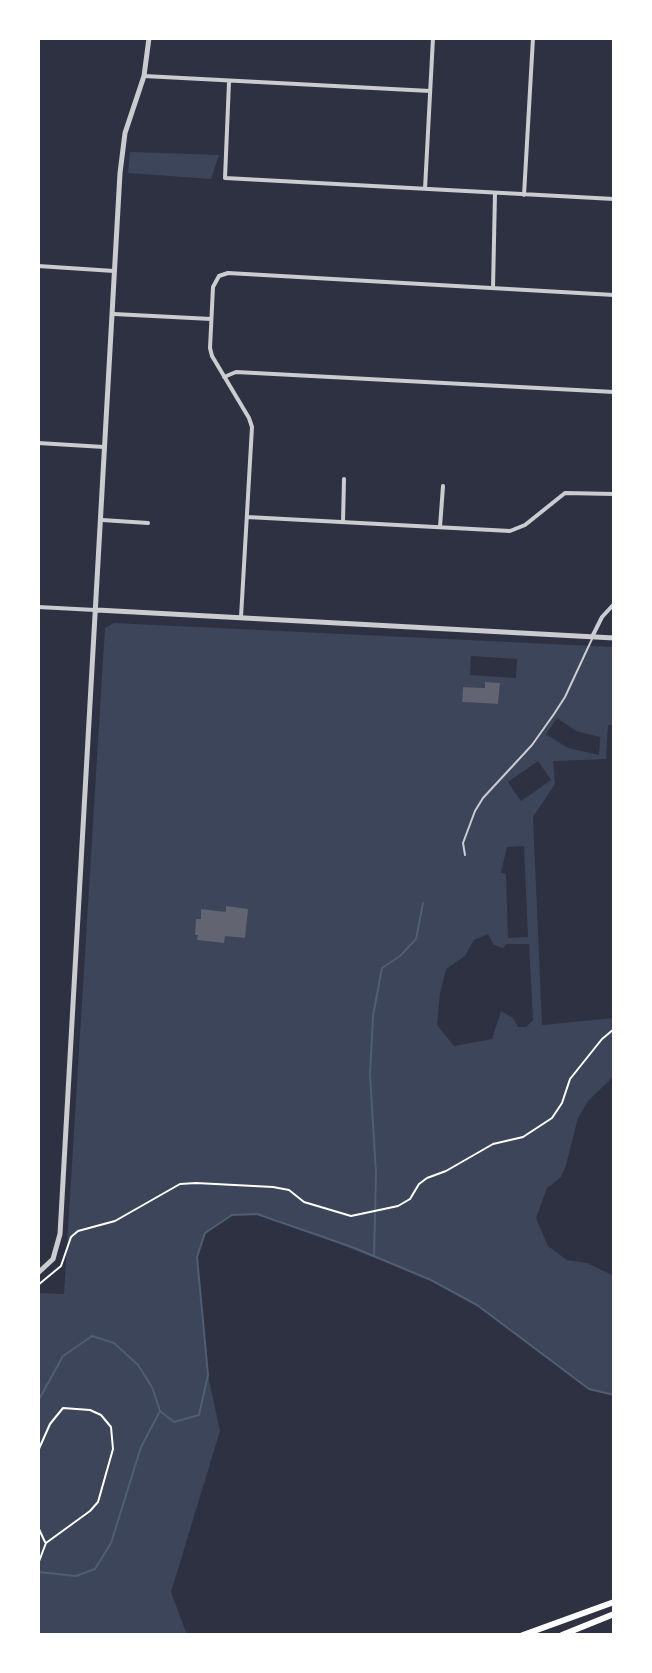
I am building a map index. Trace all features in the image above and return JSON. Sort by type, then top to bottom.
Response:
[{"type":"main road","points":[[523,1635],[614,1602]]},
{"type":"main road","points":[[562,1635],[614,1614]]},
{"type":"main road","points":[[548,1626],[553,1635]]},
{"type":"street","points":[[38,1273],[53,1259],[60,1234],[122,152],[125,133],[144,76],[149,38]]},
{"type":"street","points":[[425,189],[433,38]]},
{"type":"street","points":[[524,195],[533,38]]},
{"type":"street","points":[[144,76],[430,91]]},
{"type":"street","points":[[229,82],[225,178],[614,199]]},
{"type":"street","points":[[493,288],[495,193]]},
{"type":"street","points":[[38,266],[116,271]]},
{"type":"street","points":[[241,617],[252,427],[210,348],[213,287],[219,276],[228,273],[614,295]]},
{"type":"street","points":[[114,314],[211,319]]},
{"type":"street","points":[[224,377],[236,372],[614,392]]},
{"type":"street","points":[[38,443],[106,447]]},
{"type":"street","points":[[343,522],[344,479]]},
{"type":"street","points":[[440,527],[443,486]]},
{"type":"street","points":[[247,517],[510,531],[525,525],[565,493],[614,494]]},
{"type":"street","points":[[102,520],[148,523]]},
{"type":"street","points":[[592,637],[602,617],[614,604]]},
{"type":"street","points":[[38,607],[614,638]]},
{"type":"lane","points":[[465,855],[463,843],[475,811],[483,798],[532,745],[565,697],[592,637]]},
{"type":"path","points":[[38,1285],[61,1266],[71,1237],[78,1231],[115,1221],[180,1184],[273,1187],[289,1190],[304,1202],[359,1216],[384,1211],[410,1199],[419,1184],[427,1178],[446,1171],[493,1144],[523,1137],[552,1118],[562,1103],[570,1079],[602,1039],[614,1029]]},
{"type":"path","points":[[38,1451],[50,1424],[63,1408],[90,1410],[101,1415],[111,1427],[113,1449],[98,1502],[46,1543],[38,1564]]},
{"type":"path","points":[[38,1527],[46,1543]]},
{"type":"shaded area","points":[[130,152],[219,155],[211,179],[128,173]]},
{"type":"shaded area","points":[[114,623],[614,647],[614,725],[608,725],[606,759],[553,761],[555,784],[533,817],[542,1025],[614,1018],[614,1076],[589,1100],[578,1118],[561,1177],[547,1188],[536,1218],[548,1246],[567,1260],[587,1263],[614,1276],[614,1395],[589,1389],[477,1305],[431,1280],[278,1220],[257,1214],[232,1215],[205,1233],[197,1257],[208,1375],[220,1431],[171,1592],[187,1635],[38,1635],[38,1293],[64,1294],[105,628]],"holes":[[[471,656],[517,659],[516,678],[470,675]],[[499,683],[498,704],[462,702],[463,687],[485,688]],[[557,718],[576,731],[600,737],[599,755],[568,748],[546,734]],[[538,761],[551,780],[521,801],[508,782]],[[524,846],[528,937],[508,938],[506,874],[501,873],[507,847]],[[488,934],[494,945],[503,948],[506,944],[529,944],[533,1020],[526,1027],[518,1027],[513,1018],[501,1011],[492,1039],[454,1046],[437,1025],[440,993],[446,969],[465,956],[474,940]]]},
{"type":"building","points":[[485,682],[500,683],[498,704],[462,702],[463,687],[485,688]]},
{"type":"building","points":[[226,906],[248,909],[245,938],[225,936],[224,943],[197,940],[196,919],[201,919],[201,909],[226,912]]},
{"type":"waterway","points":[[374,1256],[376,1173],[370,1074],[373,1016],[382,968],[400,956],[416,939],[423,903]]},
{"type":"waterway","points":[[38,1401],[63,1356],[92,1336],[114,1343],[138,1365],[152,1387],[160,1411],[174,1422],[199,1415],[208,1375],[197,1257],[205,1233],[232,1215],[257,1214],[352,1247],[431,1280],[477,1305],[589,1389],[614,1395]]},
{"type":"waterway","points":[[38,1572],[76,1576],[95,1569],[111,1543],[141,1447],[160,1411]]}]
